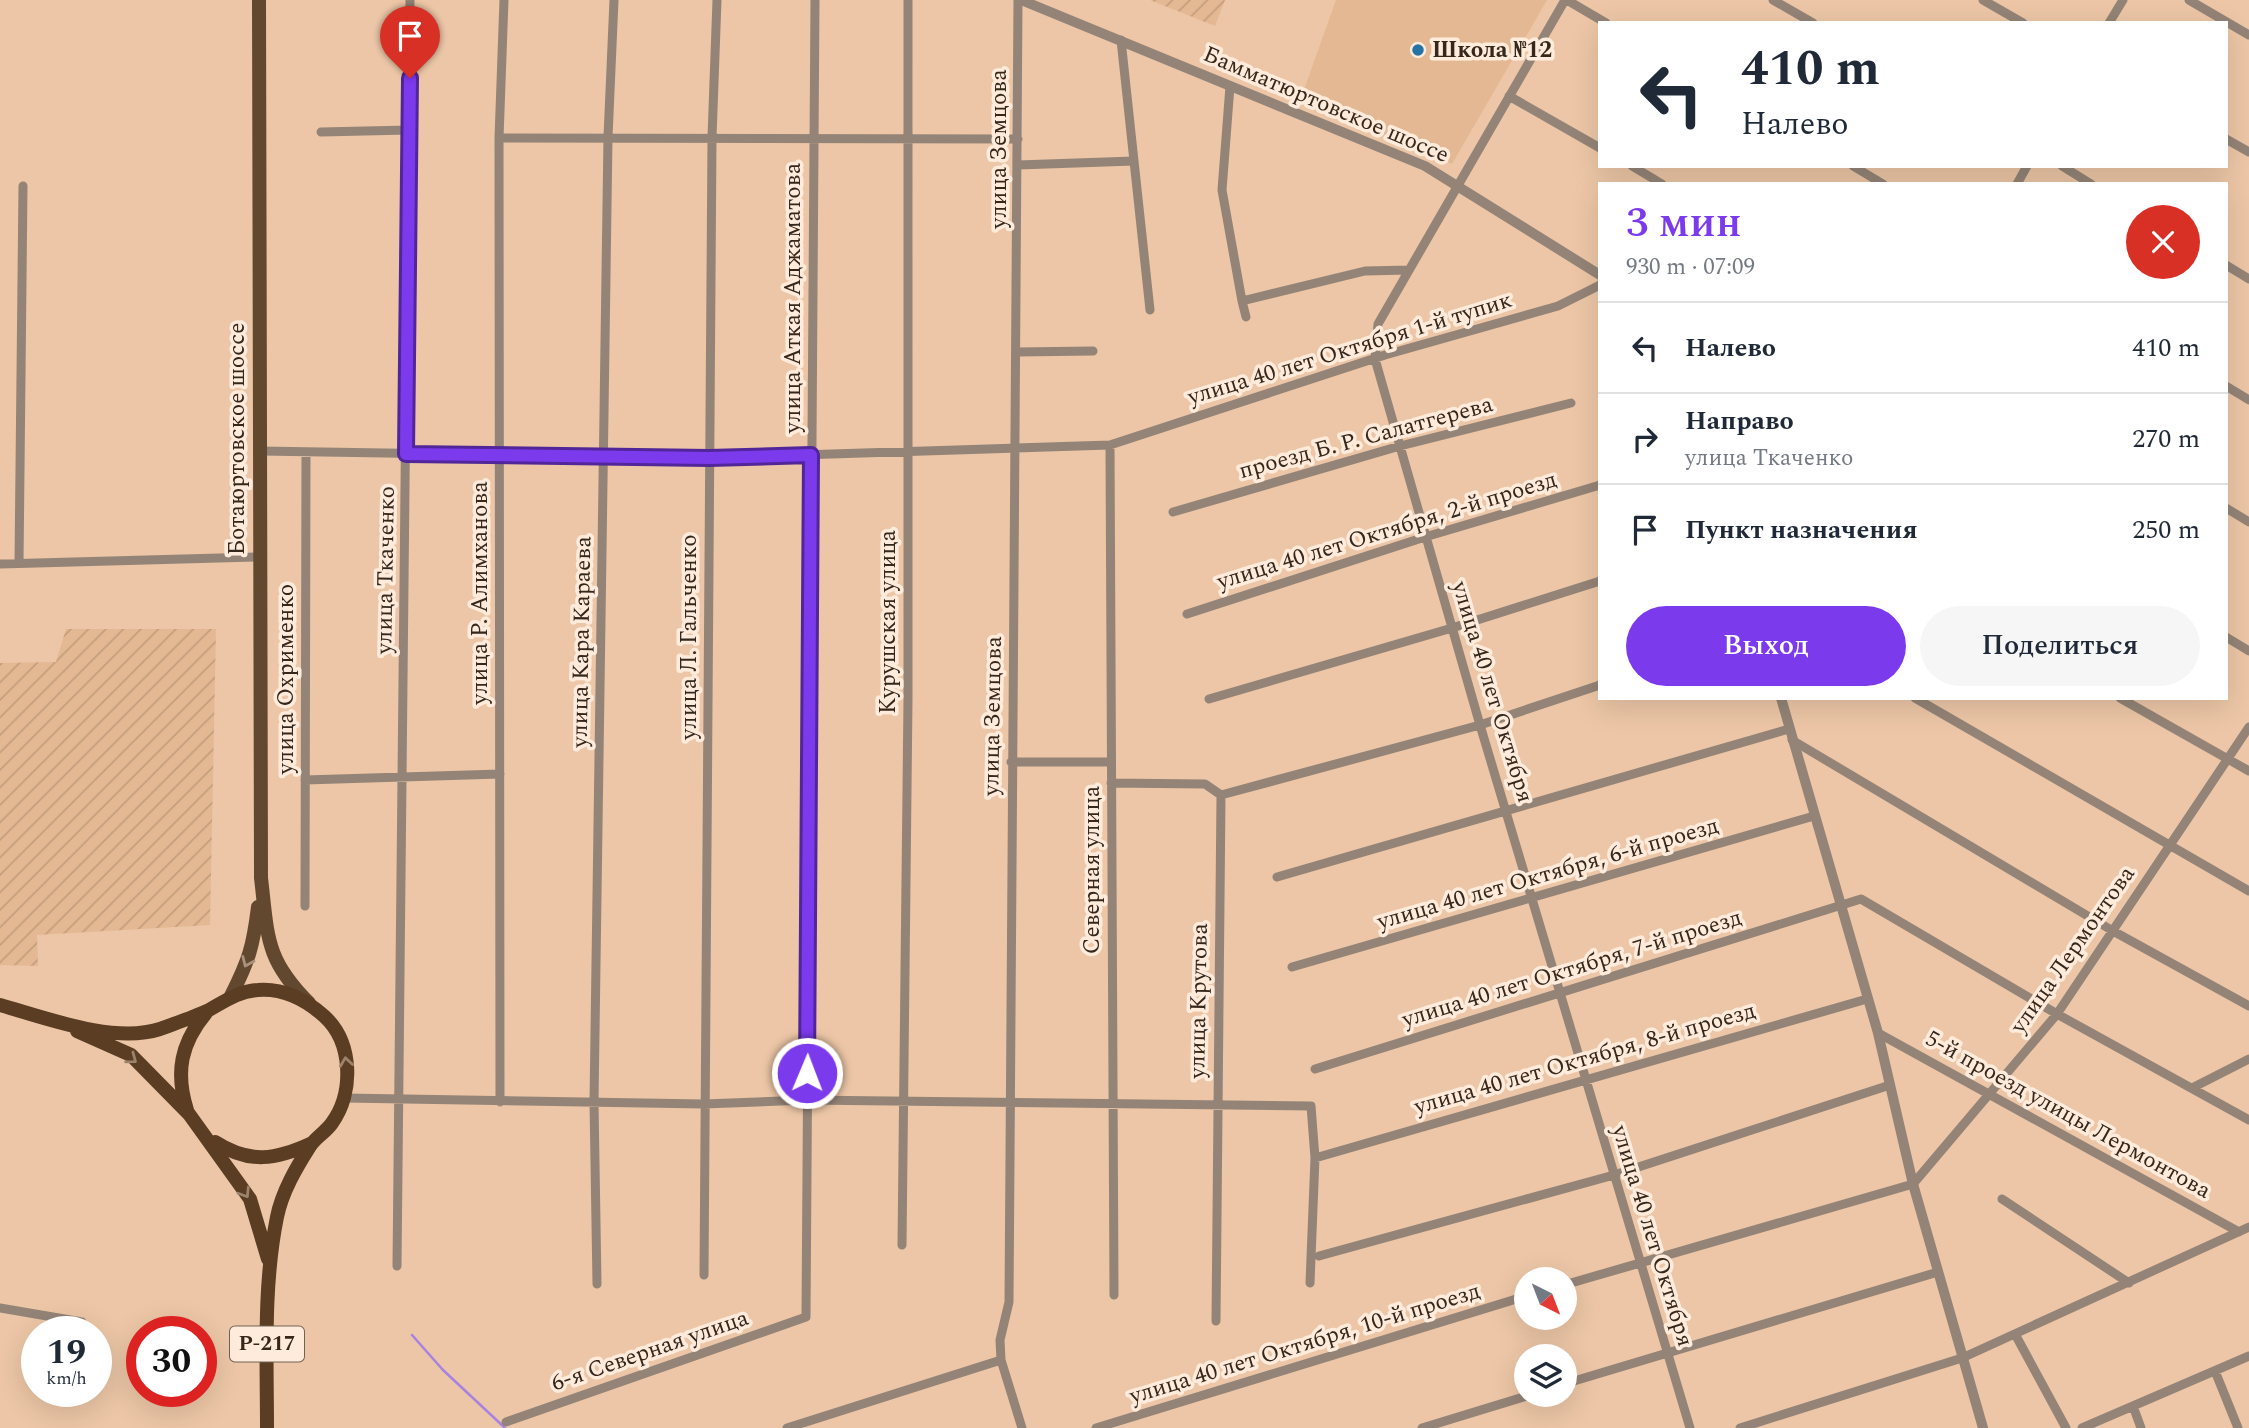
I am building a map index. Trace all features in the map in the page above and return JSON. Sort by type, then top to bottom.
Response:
[{"type":"highway","points":[[0,1005],[118,1034],[157,1030],[208,1010],[231,996],[258,990],[285,992],[309,1003],[330,1021],[343,1045],[348,1071],[344,1098],[332,1124],[312,1143],[286,1156],[258,1158],[230,1152],[206,1136]]},
{"type":"highway","points":[[189,1114],[180,1087],[180,1059],[190,1032],[208,1010]]},
{"type":"highway","points":[[48,1018],[131,1055],[189,1114],[250,1199],[268,1260]]},
{"type":"highway","points":[[268,1260],[281,1198],[312,1143]]},
{"type":"highway","name":"Р-217","points":[[267,1428],[268,1260]]},
{"type":"main road","name":"Ботаюртовское шоссе","points":[[259,0],[261,878]]},
{"type":"main road","points":[[231,996],[251,958],[256,939],[261,878]]},
{"type":"main road","points":[[261,878],[270,948],[279,969],[309,1003]]},
{"type":"street","name":"улица Ткаченко","points":[[397,1266],[401,1099],[410,0]]},
{"type":"street","name":"улица Р. Алимханова","points":[[500,1102],[499,138],[504,0]]},
{"type":"street","name":"улица Кара Караева","points":[[597,1284],[594,1102],[608,137],[614,0]]},
{"type":"street","name":"улица Л. Гальченко","points":[[704,1275],[712,137],[717,0]]},
{"type":"street","name":"улица Аткая Аджаматова","points":[[806,1317],[815,0]]},
{"type":"street","name":"Курушская улица","points":[[902,1245],[908,0]]},
{"type":"street","name":"Бамматюртовское шоссе","points":[[1020,0],[1426,166],[1598,274]]},
{"type":"street","name":"улица Земцова","points":[[1020,0],[1009,1302],[1000,1340],[1001,1360],[1022,1428]]},
{"type":"street","points":[[1566,0],[1603,21]]},
{"type":"street","name":"улица 40 лет Октября","points":[[1566,0],[1378,324],[1375,359],[1480,725],[1508,811],[1560,995],[1690,1428]]},
{"type":"street","points":[[1773,0],[1810,21]]},
{"type":"street","points":[[1983,0],[2020,21]]},
{"type":"street","points":[[2110,21],[2123,0]]},
{"type":"street","points":[[2189,0],[2225,21]]},
{"type":"street","points":[[2228,23],[2249,35]]},
{"type":"street","points":[[1121,40],[1150,310]]},
{"type":"street","points":[[1230,86],[1222,190],[1246,317]]},
{"type":"street","points":[[1509,96],[1598,147]]},
{"type":"street","points":[[321,132],[409,130]]},
{"type":"street","points":[[499,138],[1018,139]]},
{"type":"street","points":[[2228,140],[2249,152]]},
{"type":"street","points":[[1018,165],[1134,160]]},
{"type":"street","points":[[1635,168],[1659,182]]},
{"type":"street","points":[[1856,168],[1880,182]]},
{"type":"street","points":[[2065,168],[2088,182]]},
{"type":"street","points":[[19,564],[23,186]]},
{"type":"street","points":[[2228,266],[2249,279]]},
{"type":"street","points":[[1242,301],[1365,271],[1409,270]]},
{"type":"street","name":"улица 40 лет Октября 1-й тупик","points":[[260,451],[709,458],[1110,445],[1375,359],[1558,306],[1598,286]]},
{"type":"street","points":[[1017,352],[1093,351]]},
{"type":"street","points":[[2228,387],[2249,400]]},
{"type":"street","name":"проезд Б. Р. Салатгерева","points":[[1173,512],[1400,446],[1571,403]]},
{"type":"street","name":"Северная улица","points":[[1110,445],[1114,1295]]},
{"type":"street","name":"улица Охрименко","points":[[305,906],[306,452]]},
{"type":"street","name":"улица 40 лет Октября, 2-й проезд","points":[[1187,614],[1426,537],[1598,486]]},
{"type":"street","points":[[2228,509],[2249,522]]},
{"type":"street","points":[[0,564],[260,557]]},
{"type":"street","points":[[1209,699],[1452,628],[1598,582]]},
{"type":"street","points":[[2228,638],[2249,651]]},
{"type":"street","points":[[1111,783],[1205,783],[1221,795],[1480,725],[1598,686]]},
{"type":"street","points":[[1782,700],[1878,1033],[1913,1184],[1983,1428]]},
{"type":"street","points":[[1918,700],[2249,891]]},
{"type":"street","points":[[2124,700],[2249,771]]},
{"type":"street","name":"улица Лермонтова","points":[[1913,1184],[2057,1014],[2249,727]]},
{"type":"street","points":[[1276,877],[1791,734],[2113,931],[2249,1006]]},
{"type":"street","points":[[1012,762],[1111,762]]},
{"type":"street","points":[[305,780],[500,774]]},
{"type":"street","name":"улица Крутова","points":[[1216,1321],[1221,795]]},
{"type":"street","name":"улица 40 лет Октября, 6-й проезд","points":[[1292,967],[1532,900],[1814,816]]},
{"type":"street","points":[[1840,904],[1861,899],[2057,1014],[2249,1119]]},
{"type":"street","name":"улица 40 лет Октября, 7-й проезд","points":[[1315,1069],[1560,995],[1840,904]]},
{"type":"street","name":"улица 40 лет Октября, 8-й проезд","points":[[1315,1158],[1585,1078],[1867,999]]},
{"type":"street","name":"5-й проезд улицы Лермонтова","points":[[1878,1033],[2239,1232]]},
{"type":"street","points":[[2192,1088],[2249,1059]]},
{"type":"street","points":[[1319,1256],[1614,1175],[1890,1085]]},
{"type":"street","points":[[344,1098],[704,1104],[806,1100],[1311,1106],[1315,1158],[1310,1283]]},
{"type":"street","points":[[1577,1281],[1913,1184]]},
{"type":"street","points":[[2002,1199],[2129,1283]]},
{"type":"street","points":[[1740,1428],[1962,1357],[2249,1227]]},
{"type":"street","points":[[1577,1380],[1938,1272]]},
{"type":"street","name":"улица 40 лет Октября, 10-й проезд","points":[[1096,1428],[1514,1300]]},
{"type":"street","points":[[0,1308],[47,1316]]},
{"type":"street","name":"6-я Северная улица","points":[[506,1422],[806,1317]]},
{"type":"street","points":[[2015,1334],[2066,1428]]},
{"type":"street","points":[[2082,1428],[2249,1356]]},
{"type":"street","points":[[787,1428],[1001,1360]]},
{"type":"street","points":[[2216,1371],[2238,1428]]},
{"type":"street","points":[[1422,1428],[1514,1400]]},
{"type":"street","points":[[2133,1406],[2141,1428]]},
{"type":"shaded area","points":[[1150,0],[1225,0],[1215,26]]},
{"type":"shaded area","name":"Школа №12","points":[[1336,0],[1547,0],[1452,164],[1300,101]]},
{"type":"shaded area","points":[[66,629],[216,629],[210,925],[37,935],[38,966],[0,965],[0,663],[56,662]]},
{"type":"waterway","points":[[412,1335],[443,1370],[505,1428]]},
{"type":"place","name":"Школа №12","points":[[1418,50]]},
{"type":"route","points":[[410,78],[406,454],[709,458],[811,455],[807,1073]]}]
